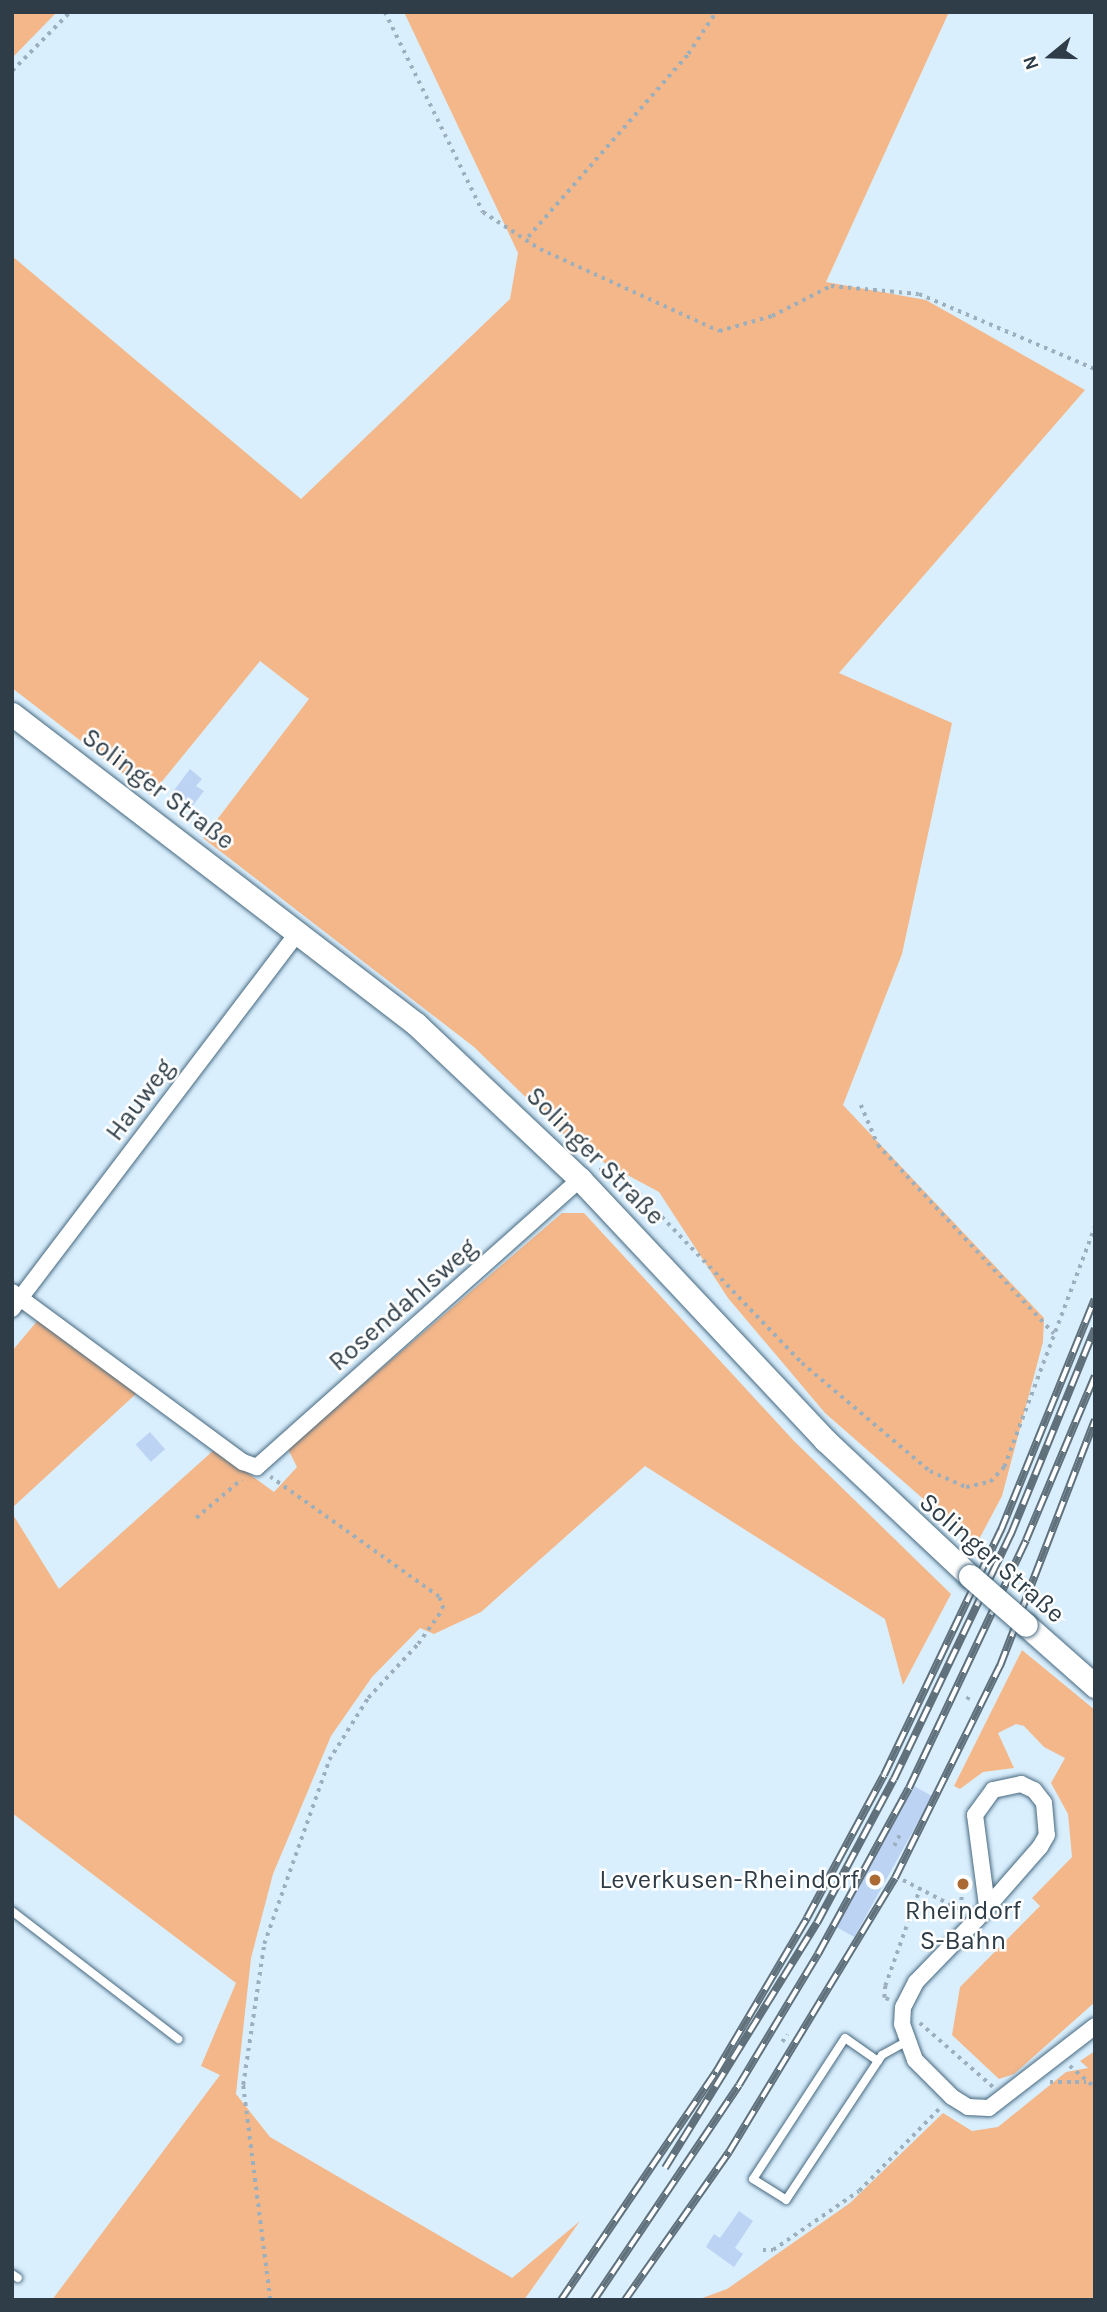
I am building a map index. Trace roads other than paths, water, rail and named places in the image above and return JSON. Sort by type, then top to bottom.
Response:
[{"type":"main road","name":"Solinger Straße","points":[[12,714],[299,931],[416,1024],[580,1179],[825,1440],[970,1576],[1095,1686]]},
{"type":"street","name":"Hauweg","points":[[257,1467],[243,1462],[15,1300],[299,931]]},
{"type":"street","name":"Rosendahlsweg","points":[[257,1467],[580,1179]]},
{"type":"street","points":[[987,1906],[975,1815],[993,1790],[1021,1784],[1034,1790],[1044,1803],[1046,1835],[987,1906],[916,1982],[903,2007],[905,2042],[915,2060],[952,2097],[968,2107],[989,2108],[1006,2098],[1095,2026]]},
{"type":"lane","points":[[12,1911],[178,2039]]},
{"type":"lane","points":[[878,2061],[845,2038],[753,2179],[786,2200],[878,2061],[905,2042]]},
{"type":"railway","points":[[561,2300],[716,2072],[807,1918],[884,1775],[1001,1530],[1095,1299]]},
{"type":"railway","points":[[665,2168],[817,1923],[894,1779],[1011,1534],[1095,1328]]},
{"type":"railway","points":[[594,2300],[739,2085],[818,1954],[909,1788],[1026,1540],[1095,1376]]},
{"type":"railway","points":[[625,2300],[729,2152],[895,1878],[1000,1666],[1095,1420]]},
{"type":"place","name":"Leverkusen-Rheindorf","points":[[875,1880]]},
{"type":"place","name":"Rheindorf S-Bahn","points":[[963,1884]]}]
